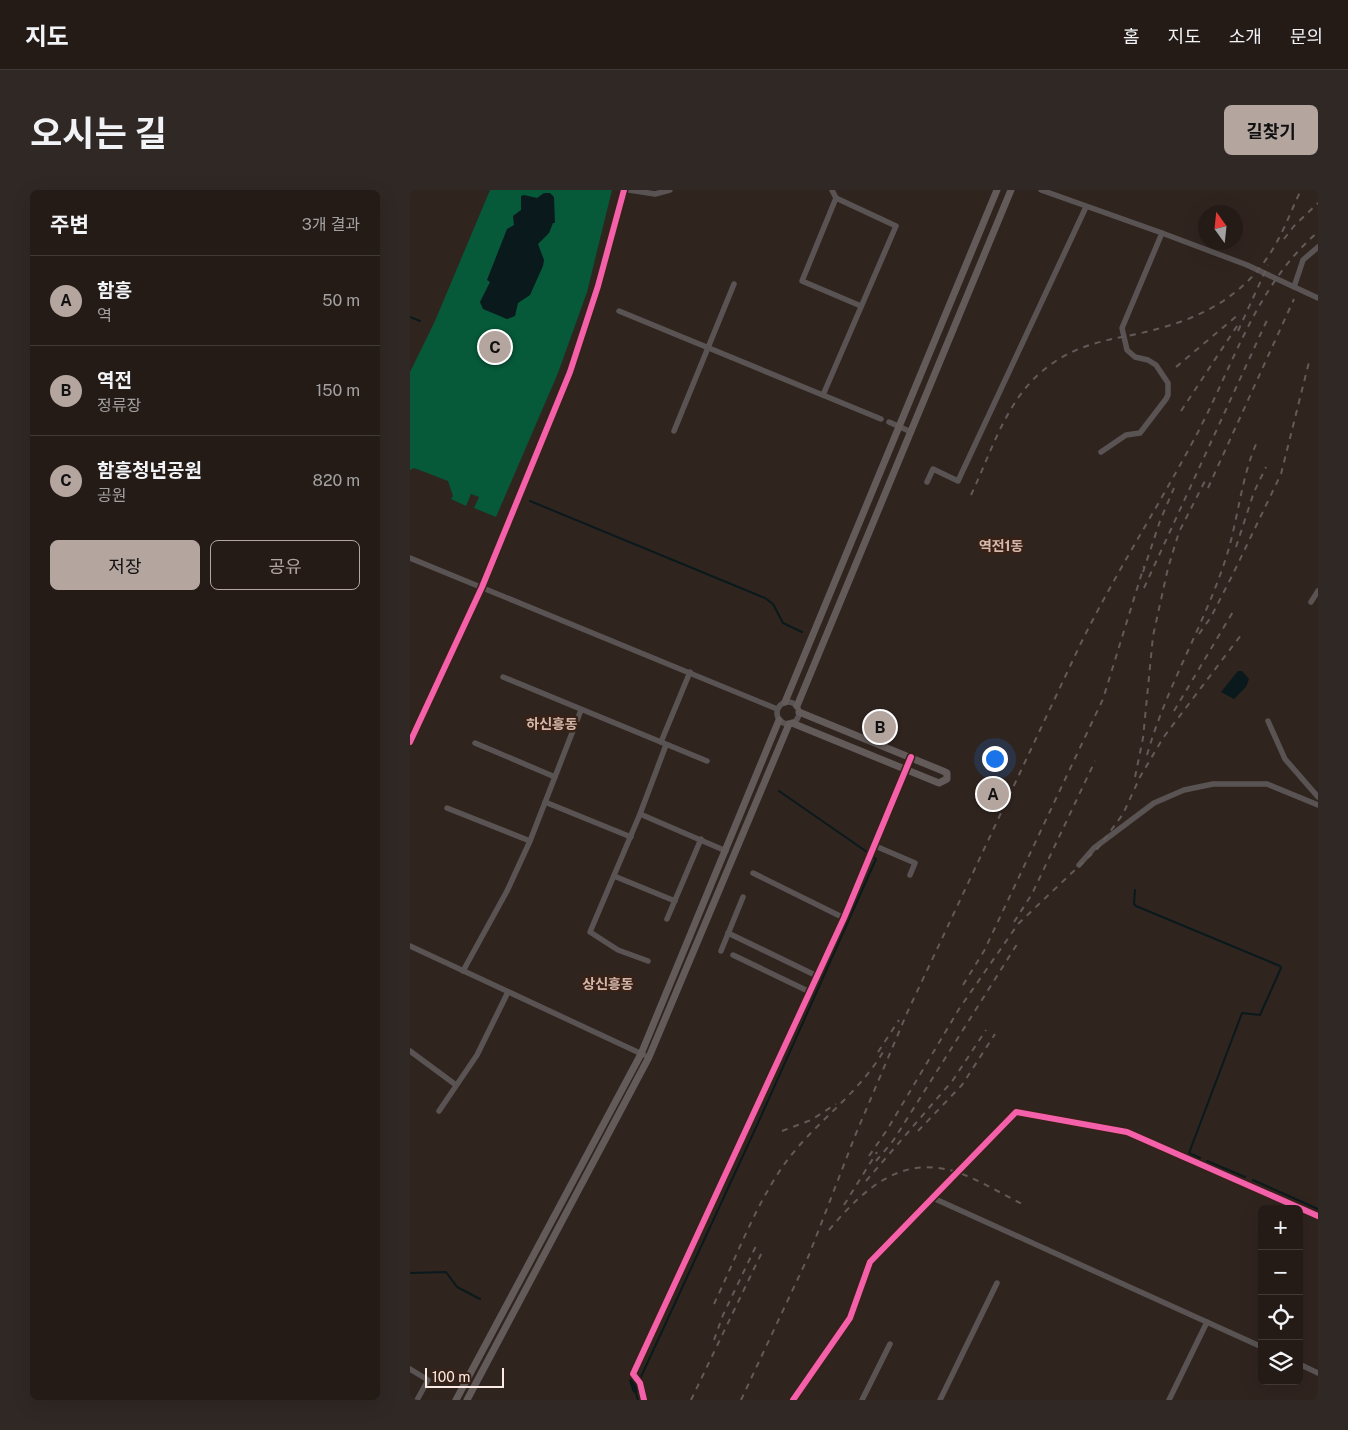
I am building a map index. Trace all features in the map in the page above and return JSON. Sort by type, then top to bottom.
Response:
[{"type":"main road","points":[[785,702],[901,427],[997,190]]},
{"type":"main road","points":[[467,1400],[649,1057],[790,723],[939,782],[946,779],[947,775],[944,770],[798,709],[1011,190]]},
{"type":"main road","points":[[456,1400],[641,1054],[778,720]]},
{"type":"street","points":[[410,742],[482,587],[570,372],[598,286],[624,190]]},
{"type":"street","points":[[629,190],[655,194],[670,190]]},
{"type":"street","points":[[823,395],[896,226],[836,198],[832,190]]},
{"type":"street","points":[[1041,190],[1162,233],[1252,268],[1318,298]]},
{"type":"street","points":[[836,198],[802,281],[861,306]]},
{"type":"street","points":[[927,482],[933,469],[958,481],[1086,207]]},
{"type":"street","points":[[1101,452],[1126,435],[1140,433],[1168,395],[1168,383],[1156,365],[1148,360],[1135,357],[1127,350],[1122,328],[1162,233]]},
{"type":"street","points":[[1294,287],[1303,260],[1318,247]]},
{"type":"street","points":[[674,430],[734,284]]},
{"type":"street","points":[[619,311],[881,419]]},
{"type":"street","points":[[889,422],[911,432]]},
{"type":"street","points":[[410,558],[777,709]]},
{"type":"street","points":[[1311,602],[1318,592]]},
{"type":"street","points":[[648,961],[618,950],[590,932],[640,814],[663,743],[690,672]]},
{"type":"street","points":[[503,677],[707,762]]},
{"type":"street","points":[[785,702],[793,703],[798,709],[798,718],[790,723],[778,720],[777,709],[785,702]]},
{"type":"street","points":[[462,971],[501,905],[530,841],[582,710]]},
{"type":"street","points":[[1268,721],[1285,759],[1318,797]]},
{"type":"street","points":[[475,743],[555,777]]},
{"type":"street","points":[[644,1400],[640,1383],[633,1374],[844,918],[911,757]]},
{"type":"street","points":[[1079,865],[1094,848],[1154,803],[1184,790],[1213,784],[1267,784],[1318,805]]},
{"type":"street","points":[[545,802],[631,837]]},
{"type":"street","points":[[447,808],[530,841]]},
{"type":"street","points":[[640,814],[726,850]]},
{"type":"street","points":[[667,919],[701,839]]},
{"type":"street","points":[[873,845],[915,863],[910,875]]},
{"type":"street","points":[[753,873],[844,918]]},
{"type":"street","points":[[614,876],[675,901]]},
{"type":"street","points":[[721,951],[743,897]]},
{"type":"street","points":[[728,933],[817,976]]},
{"type":"street","points":[[410,946],[649,1057]]},
{"type":"street","points":[[732,955],[810,992]]},
{"type":"street","points":[[439,1112],[477,1055],[508,992]]},
{"type":"street","points":[[410,1050],[456,1085]]},
{"type":"street","points":[[793,1400],[850,1318],[870,1262],[1012,1114],[1020,1112],[1127,1132],[1318,1216]]},
{"type":"street","points":[[933,1198],[1258,1345]]},
{"type":"street","points":[[940,1400],[997,1283]]},
{"type":"street","points":[[1169,1400],[1207,1322]]},
{"type":"street","points":[[862,1400],[890,1344]]},
{"type":"street","points":[[1303,1366],[1318,1373]]},
{"type":"street","points":[[410,1369],[428,1380],[417,1400]]},
{"type":"green space","points":[[490,190],[612,190],[587,292],[558,373],[496,517],[474,508],[479,497],[471,494],[466,506],[451,499],[453,496],[448,481],[414,468],[410,470],[410,372],[435,321]]},
{"type":"shaded area","points":[[544,193],[550,193],[554,197],[555,223],[553,223],[549,233],[538,244],[544,260],[543,266],[530,295],[518,303],[515,316],[507,319],[483,309],[480,302],[490,282],[487,280],[507,229],[514,225],[513,216],[521,210],[521,196],[537,198]]},
{"type":"shaded area","points":[[1238,671],[1242,671],[1249,679],[1246,687],[1234,699],[1221,692]]},
{"type":"waterway","points":[[410,317],[420,321]]},
{"type":"waterway","points":[[530,501],[765,598],[773,604],[783,623],[802,632]]},
{"type":"waterway","points":[[779,791],[867,852]]},
{"type":"waterway","points":[[640,1379],[758,1123],[876,859],[872,856]]},
{"type":"waterway","points":[[1135,890],[1134,904],[1136,906],[1281,968],[1260,1015],[1242,1013],[1189,1153],[1200,1158]]},
{"type":"waterway","points":[[1207,1161],[1245,1177]]},
{"type":"waterway","points":[[1253,1180],[1318,1209]]},
{"type":"waterway","points":[[410,1273],[446,1272],[457,1287],[480,1299]]},
{"type":"waterway","points":[[632,1381],[635,1390]]},
{"type":"waterway","points":[[638,1383],[635,1390],[638,1400]]},
{"type":"railway","points":[[971,495],[999,431],[1017,400],[1039,374],[1061,358],[1083,347],[1179,322],[1221,303],[1255,274],[1269,255],[1282,232],[1301,190]]},
{"type":"railway","points":[[1284,239],[1294,226],[1318,203]]},
{"type":"railway","points":[[741,1400],[809,1255],[855,1136],[907,1013],[1080,645],[1108,591],[1198,432],[1263,300],[1279,275],[1318,232]]},
{"type":"railway","points":[[1238,331],[1268,265]]},
{"type":"railway","points":[[1208,488],[1294,299]]},
{"type":"railway","points":[[1176,367],[1239,314]]},
{"type":"railway","points":[[1144,588],[1268,318]]},
{"type":"railway","points":[[1181,411],[1239,323]]},
{"type":"railway","points":[[1199,634],[1211,617],[1281,474],[1310,358]]},
{"type":"railway","points":[[1147,755],[1164,706],[1224,564],[1247,471],[1257,442]]},
{"type":"railway","points":[[1236,547],[1254,492],[1266,467]]},
{"type":"railway","points":[[1135,777],[1143,738],[1153,636],[1168,568],[1179,532],[1207,477]]},
{"type":"railway","points":[[1143,572],[1160,521],[1174,488]]},
{"type":"railway","points":[[963,985],[984,951],[1103,699],[1144,566]]},
{"type":"railway","points":[[1174,711],[1234,610]]},
{"type":"railway","points":[[869,1156],[887,1130],[959,1009],[1018,924],[1098,848],[1123,814],[1140,777],[1163,738],[1241,635]]},
{"type":"railway","points":[[1014,922],[1032,894],[1095,761]]},
{"type":"railway","points":[[876,1161],[893,1141],[1019,941]]},
{"type":"railway","points":[[878,1052],[899,1020]]},
{"type":"railway","points":[[866,1181],[953,1080],[986,1030]]},
{"type":"railway","points":[[918,1131],[962,1085],[995,1034]]},
{"type":"railway","points":[[714,1304],[757,1210],[778,1174],[801,1144],[864,1078],[886,1047]]},
{"type":"railway","points":[[782,1131],[811,1120],[836,1104]]},
{"type":"railway","points":[[844,1205],[877,1152]]},
{"type":"railway","points":[[829,1230],[858,1199],[873,1187],[889,1177],[906,1170],[925,1167],[945,1169],[967,1176],[1022,1204]]},
{"type":"railway","points":[[714,1340],[723,1315],[756,1246]]},
{"type":"railway","points":[[691,1400],[763,1250]]},
{"type":"cycle path","points":[[410,742],[482,587],[570,372],[598,286],[624,190]]},
{"type":"cycle path","points":[[644,1400],[640,1383],[633,1374],[844,918],[911,757]]},
{"type":"cycle path","points":[[793,1400],[850,1318],[870,1262],[1016,1112],[1127,1132],[1318,1216]]},
{"type":"place","name":"함흥청년공원","points":[[495,347]]},
{"type":"place","name":"역전","points":[[880,727]]},
{"type":"place","name":"함흥","points":[[993,794]]},
{"type":"district","name":"역전1동","points":[[1001,546]]},
{"type":"district","name":"하신흥동","points":[[552,724]]},
{"type":"district","name":"상신흥동","points":[[608,984]]}]
